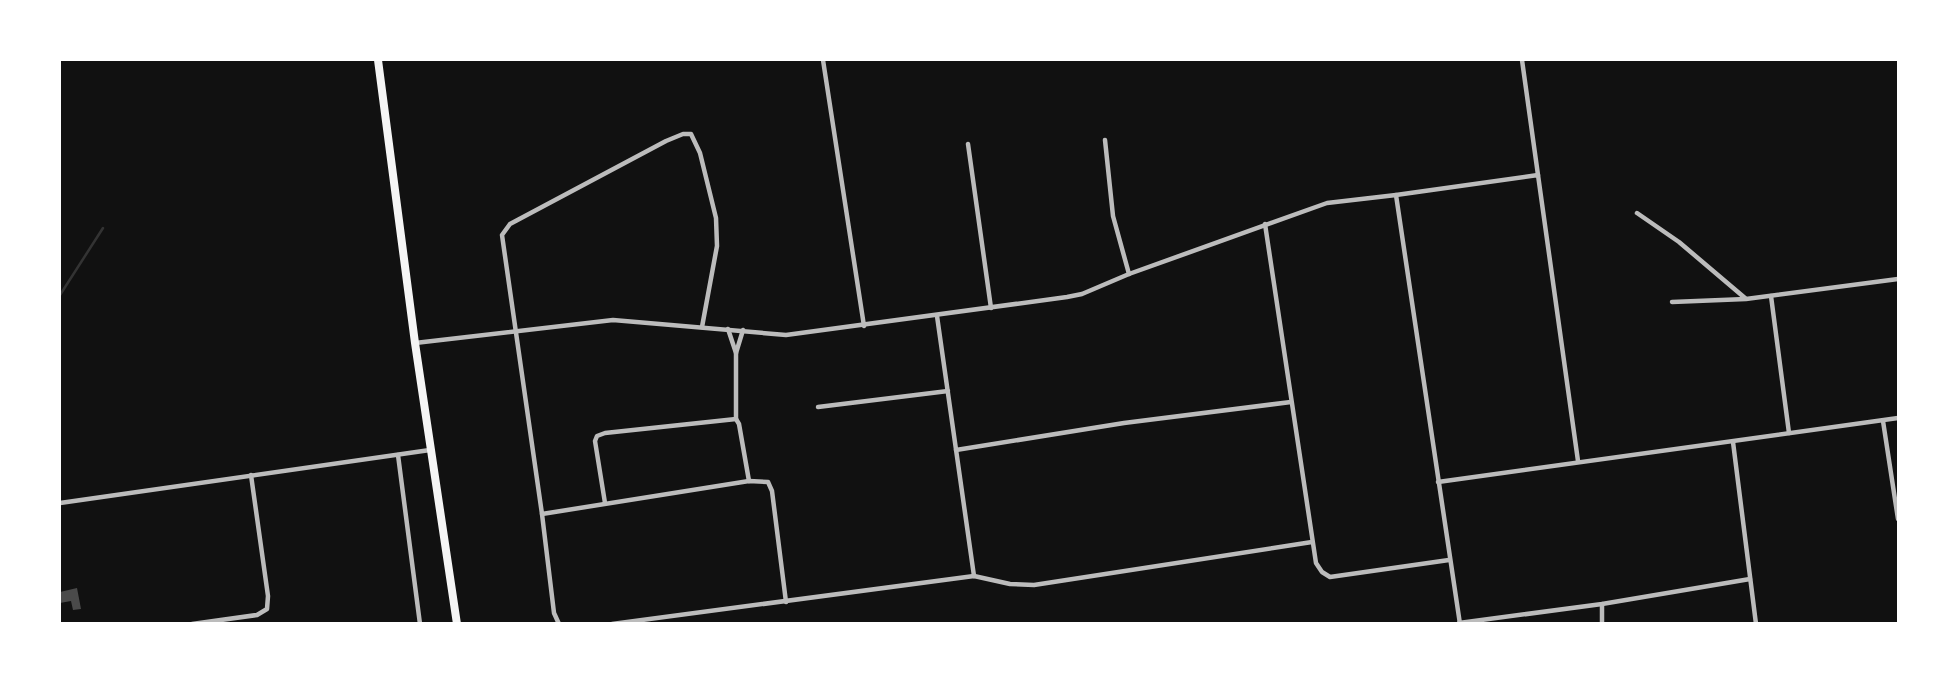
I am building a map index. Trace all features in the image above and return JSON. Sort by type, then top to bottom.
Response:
[{"type":"highway","points":[[378,60],[415,344],[457,624]]},
{"type":"street","points":[[823,60],[864,326]]},
{"type":"street","points":[[1522,60],[1578,461]]},
{"type":"street","points":[[559,624],[554,613],[502,235],[506,228],[666,141],[686,133],[692,136],[700,153],[716,218],[717,246],[702,327]]},
{"type":"street","points":[[1105,140],[1113,216],[1129,274]]},
{"type":"street","points":[[968,144],[991,308]]},
{"type":"street","points":[[415,344],[613,320],[786,335],[1073,296],[1327,203],[1538,175]]},
{"type":"street","points":[[1396,195],[1460,623],[1602,604],[1750,579]]},
{"type":"street","points":[[1637,213],[1679,242],[1746,299]]},
{"type":"street","points":[[1265,224],[1316,564],[1330,577],[1449,560]]},
{"type":"street","points":[[1672,302],[1746,299],[1899,279]]},
{"type":"street","points":[[1771,296],[1789,433]]},
{"type":"street","points":[[937,316],[974,576]]},
{"type":"street","points":[[729,329],[736,353],[736,419],[749,481]]},
{"type":"street","points":[[736,353],[743,330]]},
{"type":"street","points":[[818,408],[948,391]]},
{"type":"street","points":[[956,450],[1124,422],[1291,402]]},
{"type":"street","points":[[1438,481],[1899,418]]},
{"type":"street","points":[[605,503],[595,441],[600,434],[736,419]]},
{"type":"street","points":[[1883,421],[1899,519]]},
{"type":"street","points":[[1732,442],[1756,624]]},
{"type":"street","points":[[60,503],[431,450]]},
{"type":"street","points":[[398,455],[420,624]]},
{"type":"street","points":[[192,624],[257,615],[267,609],[268,596],[251,475]]},
{"type":"street","points":[[542,514],[749,481],[768,482],[772,491],[786,602]]},
{"type":"street","points":[[612,624],[974,576],[1010,584],[1034,585],[1312,542]]},
{"type":"street","points":[[1602,604],[1602,624]]},
{"type":"building","points":[[77,588],[81,609],[73,610],[71,601],[60,603],[60,592]]},
{"type":"waterway","points":[[60,295],[103,228]]}]
